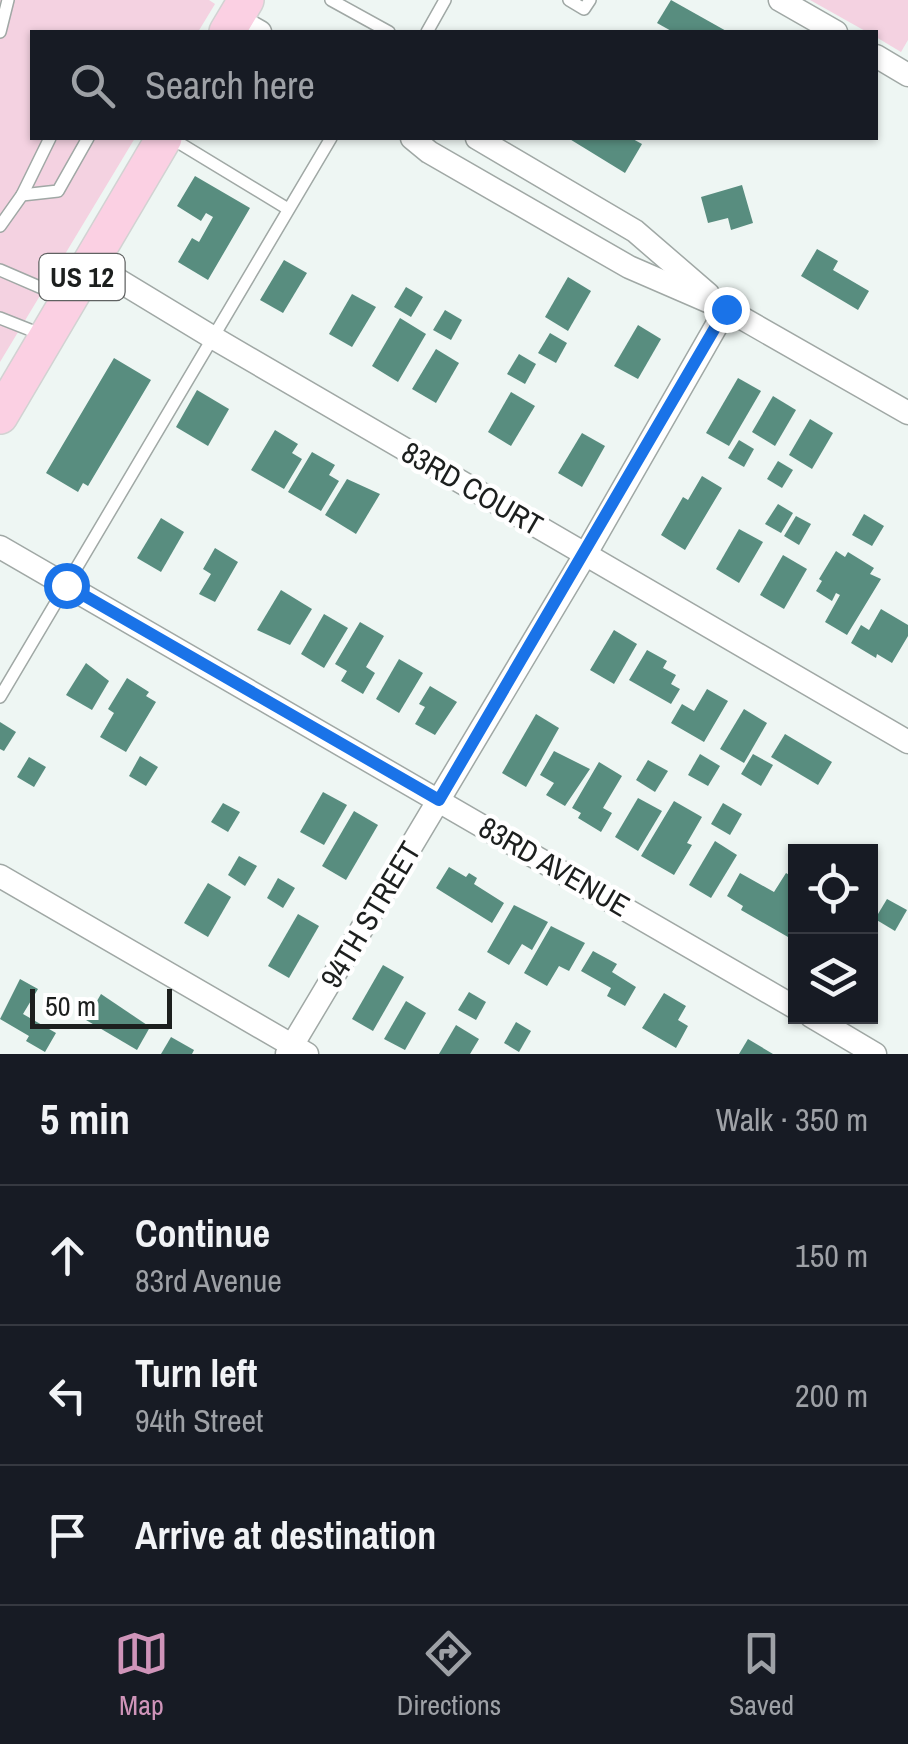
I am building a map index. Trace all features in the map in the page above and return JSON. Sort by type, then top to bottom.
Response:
[{"type":"main road","name":"US 12","points":[[0,416],[167,140]]},
{"type":"street","points":[[780,0],[832,30]]},
{"type":"street","points":[[878,57],[908,75]]},
{"type":"street","points":[[414,140],[428,152],[629,267],[726,309],[908,412]]},
{"type":"street","points":[[479,140],[635,232],[726,309]]},
{"type":"street","name":"83RD COURT","points":[[90,263],[212,338],[908,742]]},
{"type":"street","name":"94TH STREET","points":[[295,1051],[726,309]]},
{"type":"street","name":"83RD AVENUE","points":[[0,546],[788,1003]]},
{"type":"street","points":[[0,876],[295,1051]]},
{"type":"street","points":[[824,1024],[875,1054]]},
{"type":"lane","points":[[0,32],[8,0]]},
{"type":"lane","points":[[331,0],[385,30]]},
{"type":"lane","points":[[569,0],[584,9],[590,0]]},
{"type":"lane","points":[[428,30],[439,2]]},
{"type":"lane","points":[[3,217],[22,196],[49,140]]},
{"type":"lane","points":[[22,196],[58,191],[87,140]]},
{"type":"lane","points":[[171,140],[288,209]]},
{"type":"lane","points":[[0,697],[329,140]]},
{"type":"lane","points":[[0,270],[68,300]]},
{"type":"lane","points":[[0,318],[47,336]]},
{"type":"shaded area","points":[[0,0],[209,0],[215,4],[199,30],[30,30],[30,140],[134,140],[0,362]]},
{"type":"shaded area","points":[[810,0],[908,0],[908,40],[901,52],[878,38],[878,30],[863,30]]},
{"type":"building","points":[[671,0],[724,30],[669,30],[657,23]]},
{"type":"building","points":[[571,140],[635,140],[642,144],[625,173]]},
{"type":"building","points":[[195,176],[250,208],[208,280],[178,262],[192,238],[199,242],[213,217],[206,213],[201,221],[177,206]]},
{"type":"building","points":[[742,185],[753,223],[731,230],[728,218],[708,223],[701,197]]},
{"type":"building","points":[[817,249],[838,261],[833,270],[869,291],[858,310],[801,276]]},
{"type":"building","points":[[284,260],[307,273],[283,313],[260,300]]},
{"type":"building","points":[[568,277],[591,291],[568,331],[545,317]]},
{"type":"building","points":[[406,287],[423,297],[411,317],[394,307]]},
{"type":"building","points":[[352,294],[376,307],[352,347],[329,334]]},
{"type":"building","points":[[445,310],[462,320],[451,340],[433,330]]},
{"type":"building","points":[[400,318],[426,334],[398,382],[372,366]]},
{"type":"building","points":[[638,325],[661,339],[638,379],[614,366]]},
{"type":"building","points":[[550,333],[567,343],[556,363],[538,353]]},
{"type":"building","points":[[436,349],[459,363],[436,403],[412,389]]},
{"type":"building","points":[[519,354],[536,364],[525,384],[507,374]]},
{"type":"building","points":[[114,358],[151,380],[88,486],[83,483],[78,492],[46,473]]},
{"type":"building","points":[[738,378],[761,391],[729,446],[706,433]]},
{"type":"building","points":[[197,390],[229,409],[208,446],[176,427]]},
{"type":"building","points":[[511,392],[535,406],[511,446],[488,432]]},
{"type":"building","points":[[773,396],[796,410],[775,446],[752,432]]},
{"type":"building","points":[[810,419],[833,433],[812,469],[789,455]]},
{"type":"building","points":[[275,430],[298,444],[292,453],[302,459],[284,489],[251,470]]},
{"type":"building","points":[[582,433],[605,446],[582,487],[558,473]]},
{"type":"building","points":[[739,440],[754,449],[744,467],[728,458]]},
{"type":"building","points":[[312,452],[335,465],[329,475],[339,481],[321,511],[288,492]]},
{"type":"building","points":[[778,461],[793,470],[782,488],[767,479]]},
{"type":"building","points":[[702,476],[722,488],[685,550],[661,535],[683,497],[688,500]]},
{"type":"building","points":[[347,479],[380,494],[356,534],[325,515]]},
{"type":"building","points":[[778,504],[793,513],[781,533],[765,524]]},
{"type":"building","points":[[864,514],[884,526],[872,546],[852,535]]},
{"type":"building","points":[[796,516],[811,524],[799,545],[784,536]]},
{"type":"building","points":[[161,518],[184,532],[161,572],[137,558]]},
{"type":"building","points":[[739,529],[763,542],[739,583],[716,569]]},
{"type":"building","points":[[215,548],[238,562],[215,602],[199,594],[211,574],[203,569]]},
{"type":"building","points":[[836,551],[845,557],[848,552],[874,568],[870,574],[881,579],[847,635],[825,622],[840,595],[836,593],[832,601],[816,591]]},
{"type":"building","points":[[783,555],[807,569],[784,609],[760,595]]},
{"type":"building","points":[[281,590],[312,609],[290,645],[257,630]]},
{"type":"building","points":[[881,609],[908,625],[908,636],[892,663],[851,643],[861,625],[869,630]]},
{"type":"building","points":[[324,614],[348,628],[324,668],[301,654]]},
{"type":"building","points":[[360,622],[384,636],[366,667],[375,673],[363,694],[341,681],[347,671],[335,664]]},
{"type":"building","points":[[614,630],[637,644],[614,684],[590,670]]},
{"type":"building","points":[[647,650],[667,661],[663,668],[676,675],[671,684],[680,689],[671,704],[629,680]]},
{"type":"building","points":[[399,659],[423,673],[399,713],[376,699]]},
{"type":"building","points":[[86,663],[109,681],[92,710],[66,695]]},
{"type":"building","points":[[127,678],[149,692],[146,696],[156,702],[126,752],[100,737],[114,713],[108,709]]},
{"type":"building","points":[[430,686],[457,702],[435,735],[415,724],[425,707],[419,704]]},
{"type":"building","points":[[707,689],[728,701],[704,742],[671,723],[682,704],[694,711]]},
{"type":"building","points":[[744,709],[767,723],[744,763],[720,749]]},
{"type":"building","points":[[536,714],[559,728],[526,787],[502,773]]},
{"type":"building","points":[[0,722],[16,732],[4,751],[0,749]]},
{"type":"building","points":[[785,734],[832,762],[818,785],[771,757]]},
{"type":"building","points":[[554,751],[590,769],[565,806],[546,795],[554,783],[540,775]]},
{"type":"building","points":[[700,754],[720,766],[708,786],[688,775]]},
{"type":"building","points":[[753,754],[773,765],[761,786],[741,774]]},
{"type":"building","points":[[140,756],[158,767],[146,786],[129,776]]},
{"type":"building","points":[[29,757],[46,767],[34,787],[17,777]]},
{"type":"building","points":[[648,760],[668,771],[655,792],[636,780]]},
{"type":"building","points":[[599,762],[622,776],[603,808],[612,813],[601,832],[578,818],[581,813],[572,808]]},
{"type":"building","points":[[323,792],[347,805],[324,845],[300,832]]},
{"type":"building","points":[[638,798],[662,811],[638,851],[615,837]]},
{"type":"building","points":[[674,801],[702,817],[687,843],[692,845],[674,875],[641,856]]},
{"type":"building","points":[[223,803],[240,812],[228,832],[211,822]]},
{"type":"building","points":[[723,803],[742,814],[730,835],[711,824]]},
{"type":"building","points":[[354,811],[378,825],[346,880],[322,866]]},
{"type":"building","points":[[715,841],[737,855],[711,898],[689,885]]},
{"type":"building","points":[[239,856],[257,866],[245,886],[228,875]]},
{"type":"building","points":[[449,867],[466,877],[469,873],[477,878],[474,884],[504,903],[492,923],[436,888]]},
{"type":"building","points":[[740,873],[774,892],[788,874],[788,937],[741,910],[743,906],[727,896]]},
{"type":"building","points":[[278,878],[295,888],[283,908],[267,898]]},
{"type":"building","points":[[208,883],[231,897],[208,937],[184,923]]},
{"type":"building","points":[[887,899],[907,910],[895,931],[878,921]]},
{"type":"building","points":[[514,905],[548,922],[532,950],[522,944],[509,965],[487,952]]},
{"type":"building","points":[[298,914],[319,926],[289,978],[268,966]]},
{"type":"building","points":[[551,926],[585,943],[569,971],[559,966],[547,986],[524,973]]},
{"type":"building","points":[[593,951],[617,964],[612,972],[636,987],[625,1006],[607,996],[611,988],[581,971]]},
{"type":"building","points":[[383,965],[404,977],[373,1031],[352,1019]]},
{"type":"building","points":[[20,979],[38,989],[23,1014],[56,1033],[45,1052],[26,1041],[29,1036],[0,1019]]},
{"type":"building","points":[[469,992],[486,1002],[476,1020],[458,1010]]},
{"type":"building","points":[[664,993],[686,1006],[678,1020],[688,1026],[676,1048],[642,1028]]},
{"type":"building","points":[[101,994],[150,1027],[137,1050],[86,1020]]},
{"type":"building","points":[[406,1001],[426,1013],[405,1050],[384,1039]]},
{"type":"building","points":[[516,1022],[531,1031],[519,1052],[504,1043]]},
{"type":"building","points":[[456,1025],[479,1039],[470,1054],[439,1054]]},
{"type":"building","points":[[171,1037],[194,1050],[192,1054],[161,1054]]},
{"type":"building","points":[[748,1039],[773,1054],[739,1054]]},
{"type":"route","points":[[66,585],[439,800],[726,309]]}]
